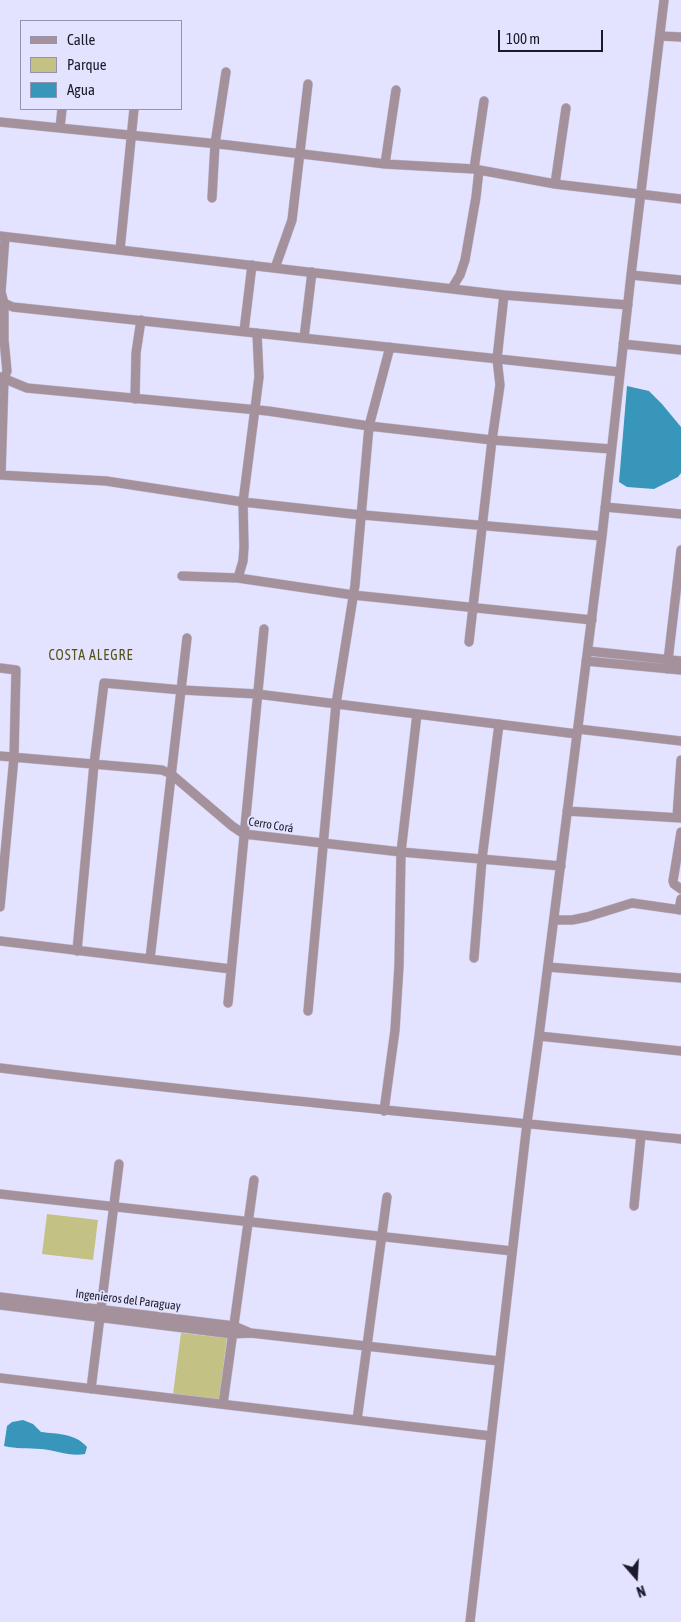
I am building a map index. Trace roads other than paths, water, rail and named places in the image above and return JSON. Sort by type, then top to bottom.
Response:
[{"type":"street","points":[[470,1622],[527,1124],[592,620],[664,0]]},
{"type":"street","points":[[660,36],[681,37]]},
{"type":"street","points":[[212,198],[215,144],[226,72]]},
{"type":"street","points":[[275,268],[292,220],[308,84]]},
{"type":"street","points":[[385,164],[396,90]]},
{"type":"street","points":[[452,288],[460,275],[465,260],[476,197],[484,101]]},
{"type":"street","points":[[555,184],[566,108]]},
{"type":"street","points":[[60,128],[62,110]]},
{"type":"street","points":[[120,250],[134,110]]},
{"type":"street","points":[[0,122],[385,164],[477,169],[555,184],[681,199]]},
{"type":"street","points":[[602,536],[361,515],[243,502],[106,481],[0,475],[2,378],[8,371],[3,359],[4,303],[0,292],[3,237],[504,295],[628,305]]},
{"type":"street","points":[[244,331],[252,265]]},
{"type":"street","points":[[304,338],[312,272]]},
{"type":"street","points":[[631,275],[681,280]]},
{"type":"street","points":[[469,642],[500,385],[497,359],[504,295]]},
{"type":"street","points":[[4,303],[13,307],[620,372]]},
{"type":"street","points":[[136,399],[136,353],[142,320]]},
{"type":"street","points":[[238,578],[243,561],[243,502],[260,368],[257,333]]},
{"type":"street","points":[[623,344],[681,350]]},
{"type":"street","points":[[308,1011],[336,704],[353,595],[369,426],[390,347]]},
{"type":"street","points":[[2,378],[27,388],[254,410],[492,440],[611,449]]},
{"type":"street","points":[[604,507],[681,514]]},
{"type":"street","points":[[668,664],[681,550]]},
{"type":"street","points":[[182,576],[238,578],[353,595],[592,620]]},
{"type":"street","points":[[228,1003],[264,629]]},
{"type":"street","points":[[150,959],[187,638]]},
{"type":"street","points":[[588,651],[668,664],[681,670]]},
{"type":"street","points":[[586,661],[668,664],[681,661]]},
{"type":"street","points":[[0,668],[16,670],[14,757],[2,852],[0,907]]},
{"type":"street","points":[[77,950],[94,764],[104,683],[257,694],[499,724],[681,741]]},
{"type":"street","points":[[384,1111],[395,1030],[399,966],[401,852],[417,714]]},
{"type":"street","points":[[474,958],[482,858],[499,724]]},
{"type":"street","name":"Cerro Corá","points":[[0,756],[162,770],[171,774],[244,834],[401,852],[561,866]]},
{"type":"street","points":[[568,811],[679,817],[681,760]]},
{"type":"street","points":[[681,832],[673,881],[681,889]]},
{"type":"street","points":[[554,920],[572,920],[587,917],[632,903],[680,910],[681,899]]},
{"type":"street","points":[[0,941],[231,969]]},
{"type":"street","points":[[548,966],[681,978]]},
{"type":"street","points":[[539,1036],[681,1051]]},
{"type":"street","points":[[0,1068],[117,1083],[384,1111],[681,1139]]},
{"type":"street","points":[[634,1206],[641,1135]]},
{"type":"street","points":[[91,1389],[119,1164]]},
{"type":"street","points":[[222,1404],[254,1180]]},
{"type":"street","points":[[0,1194],[512,1252]]},
{"type":"street","points":[[357,1420],[387,1197]]},
{"type":"street","name":"Ingenieros del Paraguay","points":[[0,1297],[101,1314]]},
{"type":"street","name":"Ingenieros del Paraguay","points":[[0,1305],[101,1314],[499,1362]]},
{"type":"street","points":[[0,1378],[491,1436]]},
{"type":"water","points":[[627,386],[649,391],[681,427],[681,473],[678,477],[654,489],[627,487],[619,482]]},
{"type":"water","points":[[23,1420],[33,1424],[41,1432],[66,1435],[77,1439],[87,1447],[85,1454],[74,1455],[47,1450],[4,1446],[7,1426],[12,1422]]},
{"type":"district","name":"COSTA ALEGRE","points":[[91,656]]}]
